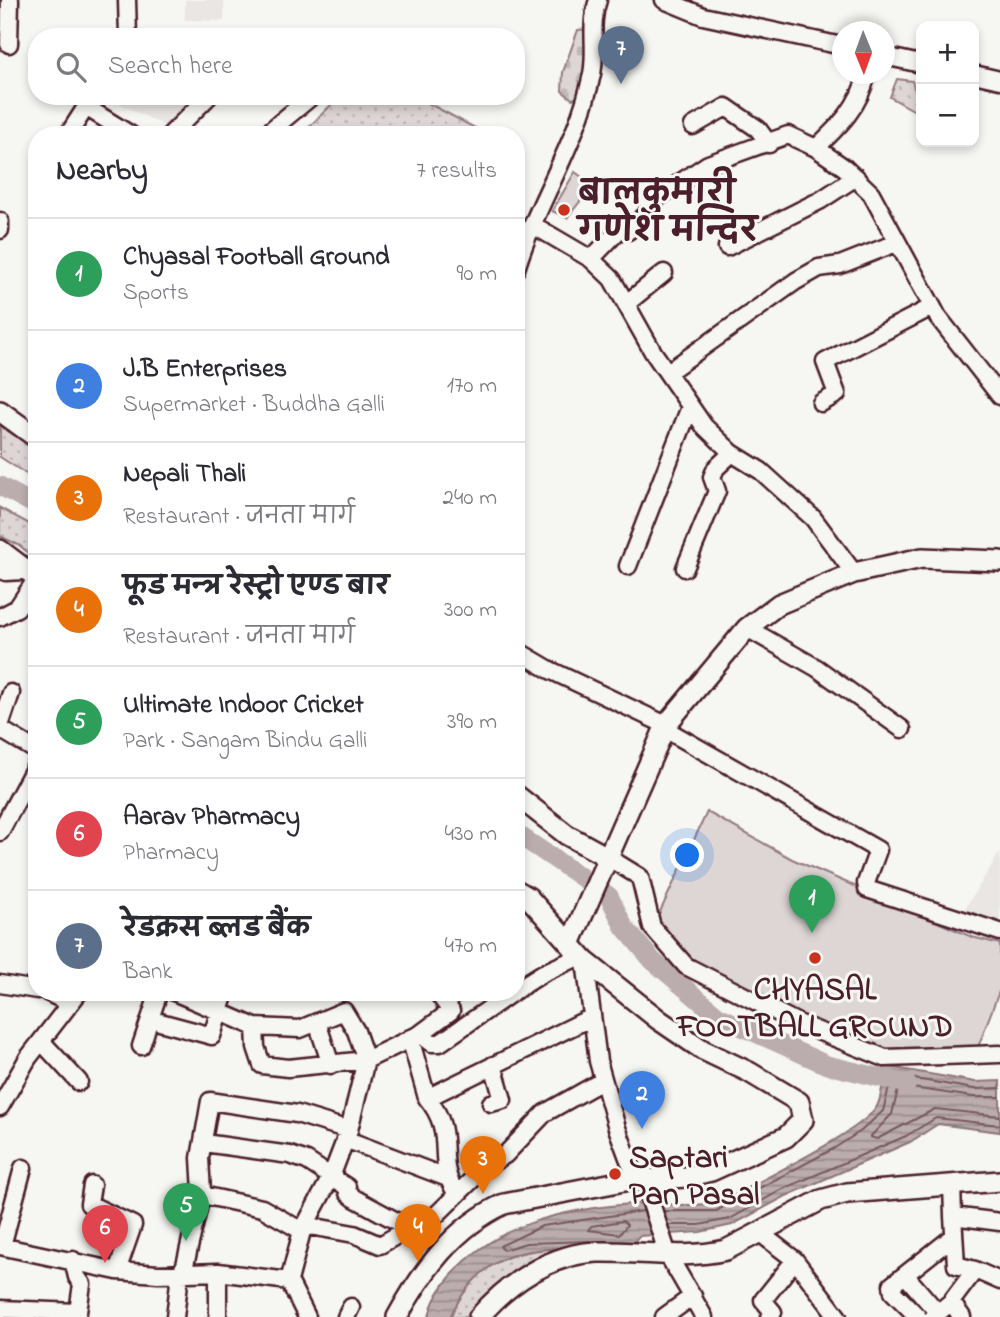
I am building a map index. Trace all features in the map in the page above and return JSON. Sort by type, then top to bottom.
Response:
[{"type":"main road","points":[[0,411],[28,427]]},
{"type":"main road","points":[[0,550],[28,573]]},
{"type":"main road","points":[[578,948],[608,861],[665,727],[747,628],[779,604],[853,573],[922,558],[1000,561]]},
{"type":"main road","points":[[525,802],[567,835],[608,861]]},
{"type":"main road","points":[[397,1317],[450,1240],[478,1216],[504,1204],[624,1181],[646,1187],[698,1174],[747,1156],[786,1137],[803,1120],[802,1106],[749,1072],[703,1050],[659,1020],[578,948],[525,896]]},
{"type":"main road","points":[[481,1316],[511,1284],[569,1258],[601,1252],[726,1250],[821,1200],[847,1193],[1000,1181]]},
{"type":"street","points":[[9,44],[10,0]]},
{"type":"street","points":[[127,0],[128,28]]},
{"type":"street","points":[[525,240],[574,132],[592,73],[592,15],[598,0]]},
{"type":"street","points":[[664,0],[702,16],[832,44]]},
{"type":"street","points":[[895,58],[916,63]]},
{"type":"street","points":[[979,75],[1000,80]]},
{"type":"street","points":[[816,148],[844,122],[861,97],[864,84]]},
{"type":"street","points":[[693,126],[727,104],[769,144]]},
{"type":"street","points":[[74,126],[88,105]]},
{"type":"street","points":[[179,126],[200,105]]},
{"type":"street","points":[[276,126],[301,105]]},
{"type":"street","points":[[86,107],[117,126]]},
{"type":"street","points":[[591,260],[623,226],[628,231],[653,209],[648,204],[708,164],[788,135],[816,148],[856,177],[871,193],[932,307],[1000,396]]},
{"type":"street","points":[[727,247],[821,200],[856,177]]},
{"type":"street","points":[[0,221],[0,230]]},
{"type":"street","points":[[533,225],[591,260],[612,279],[653,352],[690,407],[732,453],[761,471],[813,518],[853,573]]},
{"type":"street","points":[[668,372],[807,274],[896,243]]},
{"type":"street","points":[[627,303],[664,273]]},
{"type":"street","points":[[821,403],[837,394],[825,362],[932,307]]},
{"type":"street","points":[[628,566],[690,407]]},
{"type":"street","points":[[685,568],[717,491],[712,477],[716,468],[732,453]]},
{"type":"street","points":[[0,569],[28,575]]},
{"type":"street","points":[[0,617],[17,608],[28,580]]},
{"type":"street","points":[[747,628],[817,668],[902,729]]},
{"type":"street","points":[[525,655],[665,727],[878,850],[866,883],[867,889],[1000,932]]},
{"type":"street","points":[[11,693],[0,727],[28,745]]},
{"type":"street","points":[[0,832],[28,780]]},
{"type":"street","points":[[608,861],[640,877],[652,927],[687,966],[798,1023],[885,1058],[1000,1054]]},
{"type":"street","points":[[525,984],[578,948],[602,1081],[633,1171],[646,1187],[665,1250],[704,1317]]},
{"type":"street","points":[[0,984],[28,987]]},
{"type":"street","points":[[0,1107],[41,1041],[72,1001]]},
{"type":"street","points":[[141,1046],[156,1001]]},
{"type":"street","points":[[196,1001],[255,1027],[300,1029],[345,1012],[366,1060],[347,1135],[331,1177],[302,1231],[289,1281],[307,1317]]},
{"type":"street","points":[[160,1022],[212,1036],[223,1001]]},
{"type":"street","points":[[255,1027],[256,1047],[262,1065],[288,1068],[331,1065],[366,1060],[415,1036],[451,1011],[444,1001]]},
{"type":"street","points":[[415,1036],[432,1043],[440,1043],[500,1001]]},
{"type":"street","points":[[427,1098],[592,1017]]},
{"type":"street","points":[[317,1022],[331,1065]]},
{"type":"street","points":[[415,1036],[427,1098],[440,1114],[446,1153],[445,1177]]},
{"type":"street","points":[[41,1041],[79,1082]]},
{"type":"street","points":[[491,1103],[503,1100],[493,1065]]},
{"type":"street","points":[[302,1231],[310,1226],[354,1234],[380,1245],[427,1224],[485,1167],[505,1155],[545,1113],[602,1081]]},
{"type":"street","points":[[175,1317],[180,1274],[185,1265],[202,1192],[200,1158],[210,1101],[297,1114],[445,1177],[457,1194]]},
{"type":"street","points":[[204,1143],[290,1155],[347,1187],[348,1193],[354,1198],[411,1229]]},
{"type":"street","points":[[23,1168],[1,1246],[117,1271],[180,1274],[218,1272],[289,1281]]},
{"type":"street","points":[[952,1184],[956,1265],[1000,1281]]},
{"type":"street","points":[[92,1185],[89,1204],[133,1225],[117,1271]]},
{"type":"street","points":[[202,1192],[207,1196],[262,1208],[302,1231]]},
{"type":"street","points":[[953,1216],[1000,1222]]},
{"type":"street","points":[[760,1233],[795,1260],[838,1317]]},
{"type":"street","points":[[918,1317],[893,1292],[892,1285],[954,1236]]},
{"type":"street","points":[[0,1309],[78,1312],[82,1284],[77,1277],[73,1260]]},
{"type":"street","points":[[770,1317],[773,1312],[763,1300],[795,1260]]},
{"type":"street","points":[[975,1270],[1000,1271]]},
{"type":"street","points":[[906,1276],[935,1315],[951,1302],[975,1270]]},
{"type":"street","points":[[218,1272],[218,1317]]},
{"type":"street","points":[[664,1317],[693,1296]]},
{"type":"street","points":[[951,1302],[962,1317]]},
{"type":"shaded area","points":[[185,0],[224,0],[224,21],[185,20]]},
{"type":"shaded area","points":[[122,105],[191,105],[173,126],[165,126]]},
{"type":"shaded area","points":[[1000,852],[1000,923],[964,910]]},
{"type":"green space","points":[[588,29],[589,51],[581,97],[572,99],[562,91],[563,72],[578,30]]},
{"type":"green space","points":[[897,79],[912,81],[916,92],[916,110],[915,111],[890,97]]},
{"type":"green space","points":[[331,105],[432,105],[471,126],[310,126]]},
{"type":"green space","points":[[575,172],[593,185],[567,218],[552,211]]},
{"type":"green space","points":[[0,426],[28,444],[28,475],[0,457]]},
{"type":"green space","points":[[0,508],[28,523],[28,552],[19,545],[0,536]]},
{"type":"green space","name":"CHYASAL FOOTBALL GROUND","points":[[707,812],[792,859],[972,937],[1000,944],[1000,989],[978,1047],[886,1055],[784,1010],[720,977],[682,952],[658,928],[658,916]]},
{"type":"green space","points":[[564,1248],[503,1280],[473,1317],[450,1317],[471,1283],[482,1271],[495,1263],[526,1252]]},
{"type":"water","points":[[884,1066],[975,1082],[1000,1081],[1000,1132],[938,1124],[910,1142],[786,1196],[732,1225],[700,1232],[639,1236],[628,1250],[573,1248],[524,1252],[503,1259],[483,1272],[465,1291],[450,1317],[429,1317],[438,1294],[452,1275],[470,1257],[511,1231],[558,1215],[607,1206],[692,1205],[728,1199],[834,1141],[870,1115],[878,1104]]},
{"type":"waterway","points":[[0,486],[28,501]]},
{"type":"waterway","points":[[525,839],[609,896],[624,927],[653,961],[718,1016],[827,1065],[907,1084]]},
{"type":"place","name":"रेडक्रस ब्लड बैंक","points":[[621,84]]},
{"type":"place","name":"बालकुमारी गणेश मन्दिर","points":[[564,210]]},
{"type":"place","name":"Chyasal Football Ground","points":[[812,933]]},
{"type":"place","name":"CHYASAL FOOTBALL GROUND","points":[[815,958]]},
{"type":"place","name":"J.B Enterprises","points":[[642,1129]]},
{"type":"place","name":"Saptari Pan Pasal","points":[[615,1174]]},
{"type":"place","name":"Nepali Thali","points":[[483,1194]]},
{"type":"place","name":"Ultimate Indoor Cricket","points":[[186,1241]]},
{"type":"place","name":"फूड मन्त्र रेस्ट्रो एण्ड बार","points":[[418,1262]]},
{"type":"place","name":"Aarav Pharmacy","points":[[105,1263]]}]
